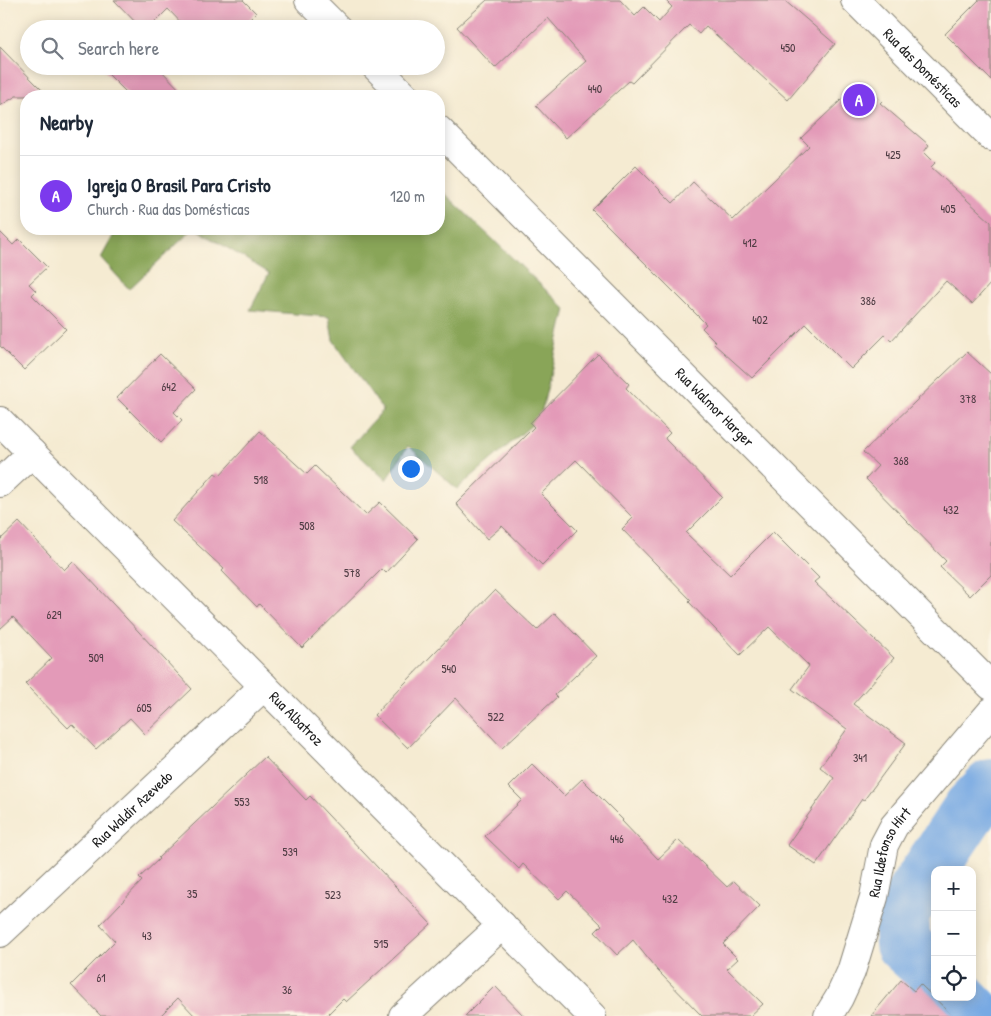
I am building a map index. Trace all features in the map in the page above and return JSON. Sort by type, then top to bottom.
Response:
[{"type":"street","points":[[309,0],[329,20]]},
{"type":"street","name":"Rua das Domésticas","points":[[854,0],[991,137]]},
{"type":"street","points":[[384,75],[399,90]]},
{"type":"street","name":"Rua Walmor Harger","points":[[445,136],[991,686]]},
{"type":"street","name":"Rua Albatroz","points":[[0,421],[592,1016]]},
{"type":"street","points":[[0,484],[32,453]]},
{"type":"street","name":"Rua Waldir Azevedo","points":[[0,932],[264,686]]},
{"type":"street","name":"Rua Ildefonso Hirt","points":[[828,1016],[851,972],[874,898],[884,845],[894,826],[991,712]]},
{"type":"street","points":[[403,1016],[502,925]]},
{"type":"green space","points":[[445,194],[566,309],[540,418],[457,489],[408,446],[386,480],[350,447],[383,410],[333,340],[329,317],[250,310],[269,273],[206,235],[445,235]]},
{"type":"green space","points":[[114,235],[187,235],[129,289],[101,258]]},
{"type":"building","points":[[114,0],[243,0],[256,13],[249,20],[178,20],[168,9],[157,20],[133,20]]},
{"type":"building","points":[[487,0],[620,0],[635,16],[644,7],[659,22],[672,7],[665,0],[784,0],[835,44],[788,100],[706,26],[699,34],[689,25],[632,83],[629,81],[566,138],[536,106],[586,61],[548,18],[495,68],[457,27]]},
{"type":"building","points":[[979,0],[991,0],[991,80],[945,34]]},
{"type":"building","points":[[0,47],[20,67],[20,75],[27,75],[42,90],[20,90],[20,96],[16,96],[0,106]]},
{"type":"building","points":[[109,75],[166,75],[180,90],[124,90]]},
{"type":"building","points":[[861,81],[882,101],[880,103],[929,145],[924,152],[935,163],[931,167],[991,222],[991,283],[972,304],[946,281],[891,341],[885,335],[851,369],[806,324],[752,378],[714,344],[716,342],[702,328],[706,324],[592,210],[636,166],[673,203],[693,182],[733,220],[809,146],[801,138]]},
{"type":"building","points":[[0,232],[13,245],[19,239],[47,267],[29,284],[36,291],[32,295],[66,329],[24,370],[0,346]]},
{"type":"building","points":[[967,352],[991,374],[991,575],[970,596],[940,567],[946,561],[866,479],[878,466],[863,452]]},
{"type":"building","points":[[160,354],[196,389],[174,412],[182,420],[161,442],[117,398]]},
{"type":"building","points":[[598,354],[629,384],[626,388],[670,433],[665,438],[666,440],[722,497],[686,533],[730,575],[773,532],[819,578],[814,582],[894,658],[853,704],[906,743],[864,800],[862,799],[816,865],[787,845],[834,778],[820,767],[847,729],[792,689],[809,666],[769,627],[740,655],[689,602],[691,600],[622,529],[633,518],[576,460],[541,494],[577,530],[542,565],[502,526],[487,539],[456,504],[534,427],[530,423]]},
{"type":"building","points":[[260,431],[307,474],[315,466],[366,515],[380,502],[418,539],[386,573],[382,569],[302,648],[259,604],[257,607],[222,571],[224,569],[172,521],[215,473],[219,476]]},
{"type":"building","points":[[19,522],[64,570],[73,561],[192,689],[145,734],[130,718],[96,749],[72,724],[68,728],[25,684],[52,658],[13,617],[0,629],[0,540]]},
{"type":"building","points":[[495,590],[537,630],[555,613],[596,656],[555,695],[557,697],[502,748],[456,698],[408,748],[374,715]]},
{"type":"building","points":[[265,757],[306,800],[310,796],[431,924],[346,1002],[343,999],[326,1016],[195,1016],[178,998],[160,1016],[101,1016],[71,985],[115,941],[100,925],[142,881],[139,878],[158,858]]},
{"type":"building","points":[[532,764],[564,796],[582,779],[658,859],[678,840],[727,887],[734,881],[760,906],[723,944],[738,959],[727,969],[763,1004],[750,1016],[702,1016],[657,970],[633,940],[617,955],[595,932],[602,925],[567,891],[559,899],[523,864],[519,869],[485,836],[522,800],[509,787]]},
{"type":"building","points":[[901,980],[914,991],[920,984],[931,995],[931,1001],[938,1001],[953,1016],[871,1016]]},
{"type":"building","points":[[495,986],[524,1016],[465,1016]]},
{"type":"waterway","points":[[931,969],[903,944],[901,913],[971,808],[991,787]]},
{"type":"waterway","points":[[963,1001],[977,1016]]},
{"type":"place","name":"Igreja O Brasil Para Cristo","points":[[859,100]]}]
